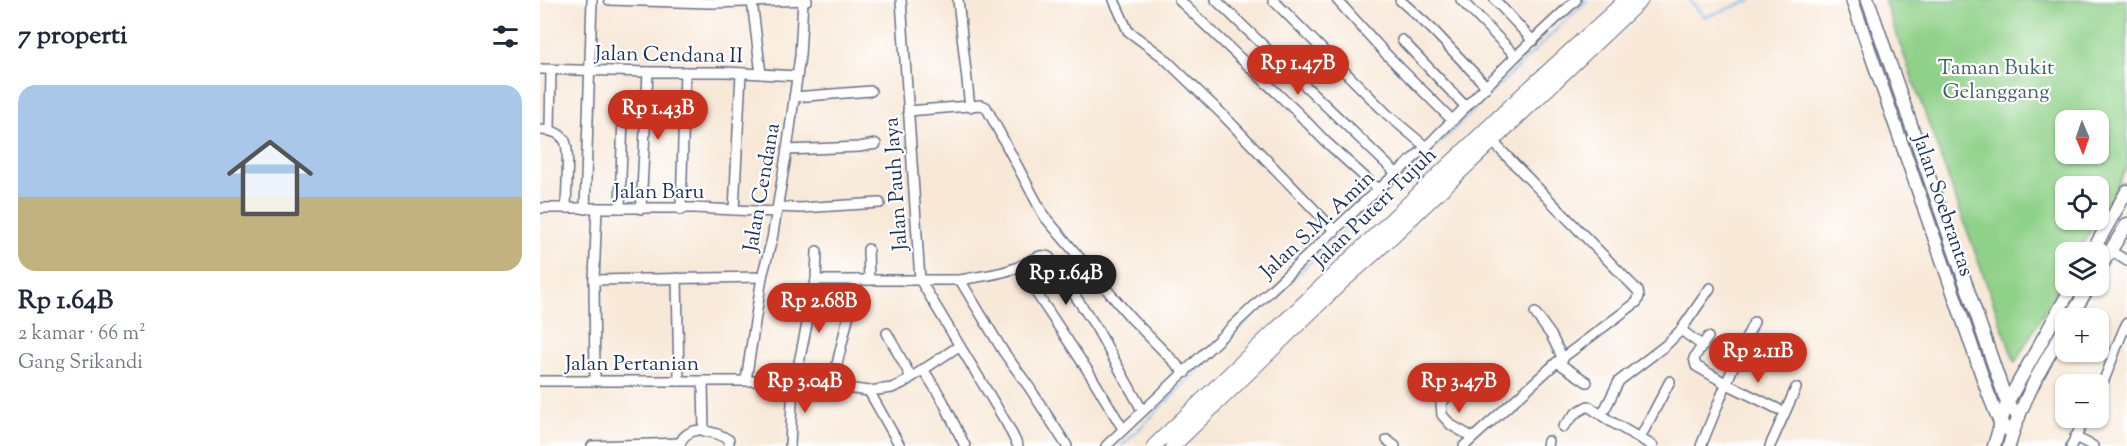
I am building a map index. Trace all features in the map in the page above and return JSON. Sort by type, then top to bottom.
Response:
[{"type":"highway","name":"Jalan Puteri Tujuh","points":[[1154,446],[1504,112],[1626,0]]},
{"type":"highway","name":"Jalan Puteri Tujuh","points":[[1173,446],[1341,282],[1376,252],[1641,0]]},
{"type":"main road","name":"Jalan Soebrantas","points":[[1852,0],[2000,423]]},
{"type":"main road","name":"Jalan Soebrantas","points":[[1868,0],[2007,403]]},
{"type":"main road","points":[[1892,115],[1906,111]]},
{"type":"main road","points":[[2098,242],[2127,191]]},
{"type":"main road","points":[[2109,254],[2127,224]]},
{"type":"main road","points":[[1994,446],[2007,403],[2067,296]]},
{"type":"main road","points":[[2009,446],[2019,417],[2055,346]]},
{"type":"main road","points":[[2007,403],[2019,417]]},
{"type":"main road","points":[[2000,423],[2012,433]]},
{"type":"street","points":[[585,209],[592,0]]},
{"type":"street","points":[[609,0],[804,0]]},
{"type":"street","points":[[756,0],[760,75]]},
{"type":"street","name":"Jalan Cendana","points":[[746,380],[762,277],[787,150],[800,56],[804,0]]},
{"type":"street","name":"Jalan Pauh Jaya","points":[[901,0],[920,280],[1018,446]]},
{"type":"street","points":[[958,0],[970,107]]},
{"type":"street","points":[[1114,0],[1128,31],[1163,57],[1335,231]]},
{"type":"street","points":[[1216,0],[1397,174]]},
{"type":"street","points":[[1273,0],[1388,115],[1426,147]]},
{"type":"street","points":[[1338,0],[1386,54],[1453,121]]},
{"type":"street","points":[[1400,0],[1433,30],[1487,87]]},
{"type":"street","points":[[1461,0],[1516,56]]},
{"type":"street","points":[[1495,0],[1533,40]]},
{"type":"street","points":[[1560,0],[1568,8]]},
{"type":"street","name":"Jalan S.M. Amin","points":[[1106,446],[1361,205],[1426,147],[1516,56],[1576,0]]},
{"type":"street","points":[[1184,2],[1325,141],[1379,190]]},
{"type":"street","points":[[1402,40],[1466,107]]},
{"type":"street","points":[[1266,82],[1283,63]]},
{"type":"street","name":"Jalan Cendana II","points":[[540,69],[797,76]]},
{"type":"street","points":[[551,69],[545,130],[561,135],[567,147],[566,208]]},
{"type":"street","points":[[641,208],[648,72]]},
{"type":"street","points":[[681,210],[685,72]]},
{"type":"street","points":[[734,210],[741,73]]},
{"type":"street","points":[[794,96],[871,91]]},
{"type":"street","points":[[908,111],[981,105],[986,107],[1044,216],[1131,318],[1185,372]]},
{"type":"street","points":[[620,208],[623,114]]},
{"type":"street","points":[[1464,446],[1560,360],[1637,302],[1639,293],[1492,141]]},
{"type":"street","points":[[787,150],[859,147],[876,144]]},
{"type":"street","name":"Jalan Baru","points":[[540,208],[734,210],[880,203]]},
{"type":"street","points":[[595,380],[594,280],[597,208]]},
{"type":"street","points":[[868,249],[869,280]]},
{"type":"street","points":[[790,446],[794,382],[816,280],[817,251]]},
{"type":"street","points":[[2111,251],[2127,261]]},
{"type":"street","points":[[816,280],[960,280],[1000,273],[1044,255],[1049,257],[1096,327],[1142,410]]},
{"type":"street","points":[[1019,267],[1090,374],[1123,429]]},
{"type":"street","points":[[594,280],[762,277]]},
{"type":"street","points":[[677,278],[679,381]]},
{"type":"street","points":[[832,385],[857,280]]},
{"type":"street","points":[[960,280],[1003,351],[1067,446]]},
{"type":"street","points":[[1602,415],[1619,381],[1666,345],[1681,330],[1710,288]]},
{"type":"street","points":[[1535,314],[1551,335],[1560,360],[1587,382]]},
{"type":"street","points":[[1701,446],[1754,322]]},
{"type":"street","points":[[2108,374],[2123,341],[2127,323]]},
{"type":"street","points":[[1681,330],[1703,346]]},
{"type":"street","points":[[887,333],[911,377]]},
{"type":"street","points":[[1708,337],[1694,358],[1696,366],[1778,409]]},
{"type":"street","points":[[900,446],[869,391],[892,388],[920,373],[959,346]]},
{"type":"street","points":[[923,369],[943,401],[966,446]]},
{"type":"street","name":"Jalan Pertanian","points":[[540,381],[746,380],[832,385],[869,391]]},
{"type":"street","points":[[701,430],[703,381]]},
{"type":"street","points":[[1631,446],[1639,437],[1670,381]]},
{"type":"street","points":[[1454,388],[1441,404],[1442,415],[1451,425],[1472,437]]},
{"type":"street","points":[[1770,446],[1796,388]]},
{"type":"street","points":[[1563,427],[1584,406],[1588,406],[1653,446]]},
{"type":"street","points":[[2080,428],[2073,442],[2093,446]]},
{"type":"street","points":[[592,446],[680,445],[689,433],[701,430],[718,433],[725,437],[729,440],[729,446]]},
{"type":"green space","name":"Taman Bukit Gelanggang","points":[[1884,0],[2127,0],[2127,167],[2109,199],[2109,176],[2055,176],[2055,230],[2091,230],[2084,242],[2055,242],[2055,293],[2015,363]]},
{"type":"waterway","points":[[1122,446],[1247,321],[1452,131],[1587,0]]},
{"type":"waterway","points":[[1689,0],[1705,17],[1752,0]]}]
